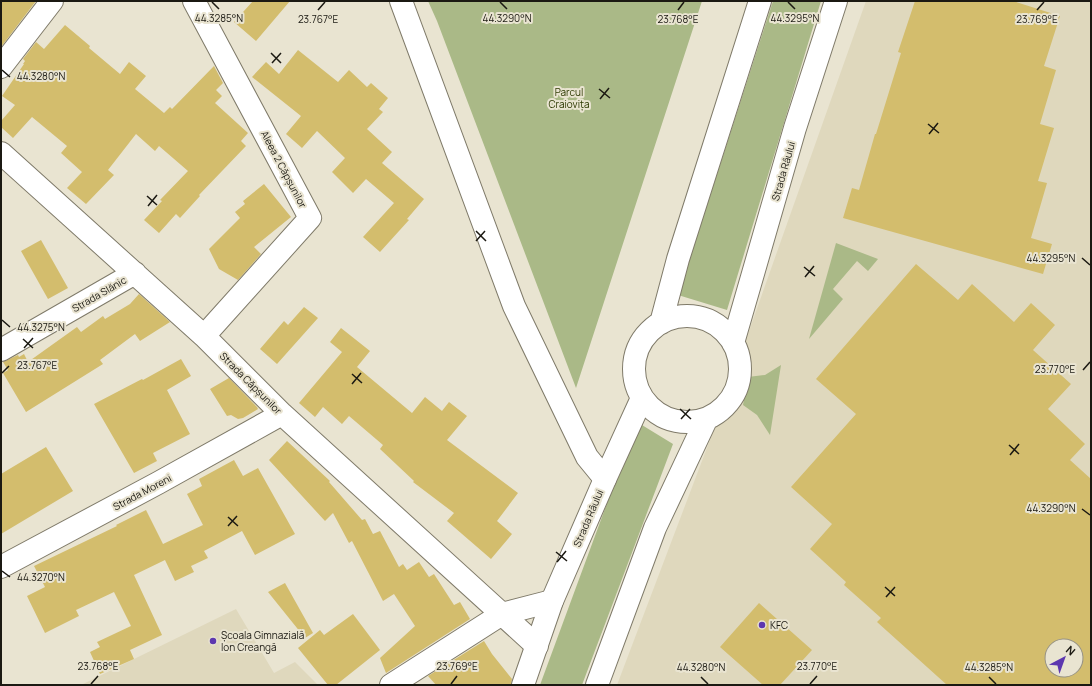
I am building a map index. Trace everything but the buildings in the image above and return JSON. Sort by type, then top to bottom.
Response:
[{"type":"street","points":[[1,67],[52,1]]},
{"type":"street","name":"Aleea 2 Căpșunilor","points":[[194,1],[310,218],[204,336]]},
{"type":"street","points":[[401,1],[514,306],[587,457],[605,478]]},
{"type":"street","points":[[661,323],[678,259],[760,1]]},
{"type":"street","name":"Strada Râului","points":[[733,343],[795,128],[836,1]]},
{"type":"street","name":"Strada Căpșunilor","points":[[1,153],[204,336],[282,414],[537,646]]},
{"type":"street","name":"Strada Slănic","points":[[1,350],[134,273]]},
{"type":"street","points":[[684,316],[697,317],[709,321],[723,330],[733,343],[741,366],[738,387],[725,407],[716,415],[706,420],[682,423],[670,420],[655,412],[642,398],[636,387],[634,375],[635,356],[642,339],[661,323],[672,318],[684,316]]},
{"type":"street","name":"Strada Râului","points":[[523,685],[552,601],[605,478],[642,398]]},
{"type":"street","name":"Strada Moreni","points":[[1,567],[158,484],[282,414]]},
{"type":"street","points":[[597,685],[655,528],[706,420]]},
{"type":"street","points":[[391,685],[502,614],[552,601]]},
{"type":"shaded area","points":[[866,1],[1091,1],[1091,685],[617,685],[716,424]]},
{"type":"shaded area","name":"Școala Gimnazială Ion Creangă","points":[[236,609],[274,673],[295,662],[318,685],[81,685]]},
{"type":"green space","name":"Parcul Craiovița","points":[[428,1],[702,1],[576,388],[437,21]]},
{"type":"green space","points":[[773,1],[821,1],[727,310],[678,295]]},
{"type":"green space","points":[[836,243],[878,259],[868,271],[857,261],[833,289],[843,299],[809,339]]},
{"type":"green space","points":[[781,365],[770,435],[757,415],[743,405],[748,377],[765,375]]},
{"type":"green space","points":[[637,422],[673,444],[582,685],[540,685]]},
{"type":"place","name":"KFC","points":[[762,625]]},
{"type":"place","name":"Școala Gimnazială Ion Creangă","points":[[213,641]]}]
